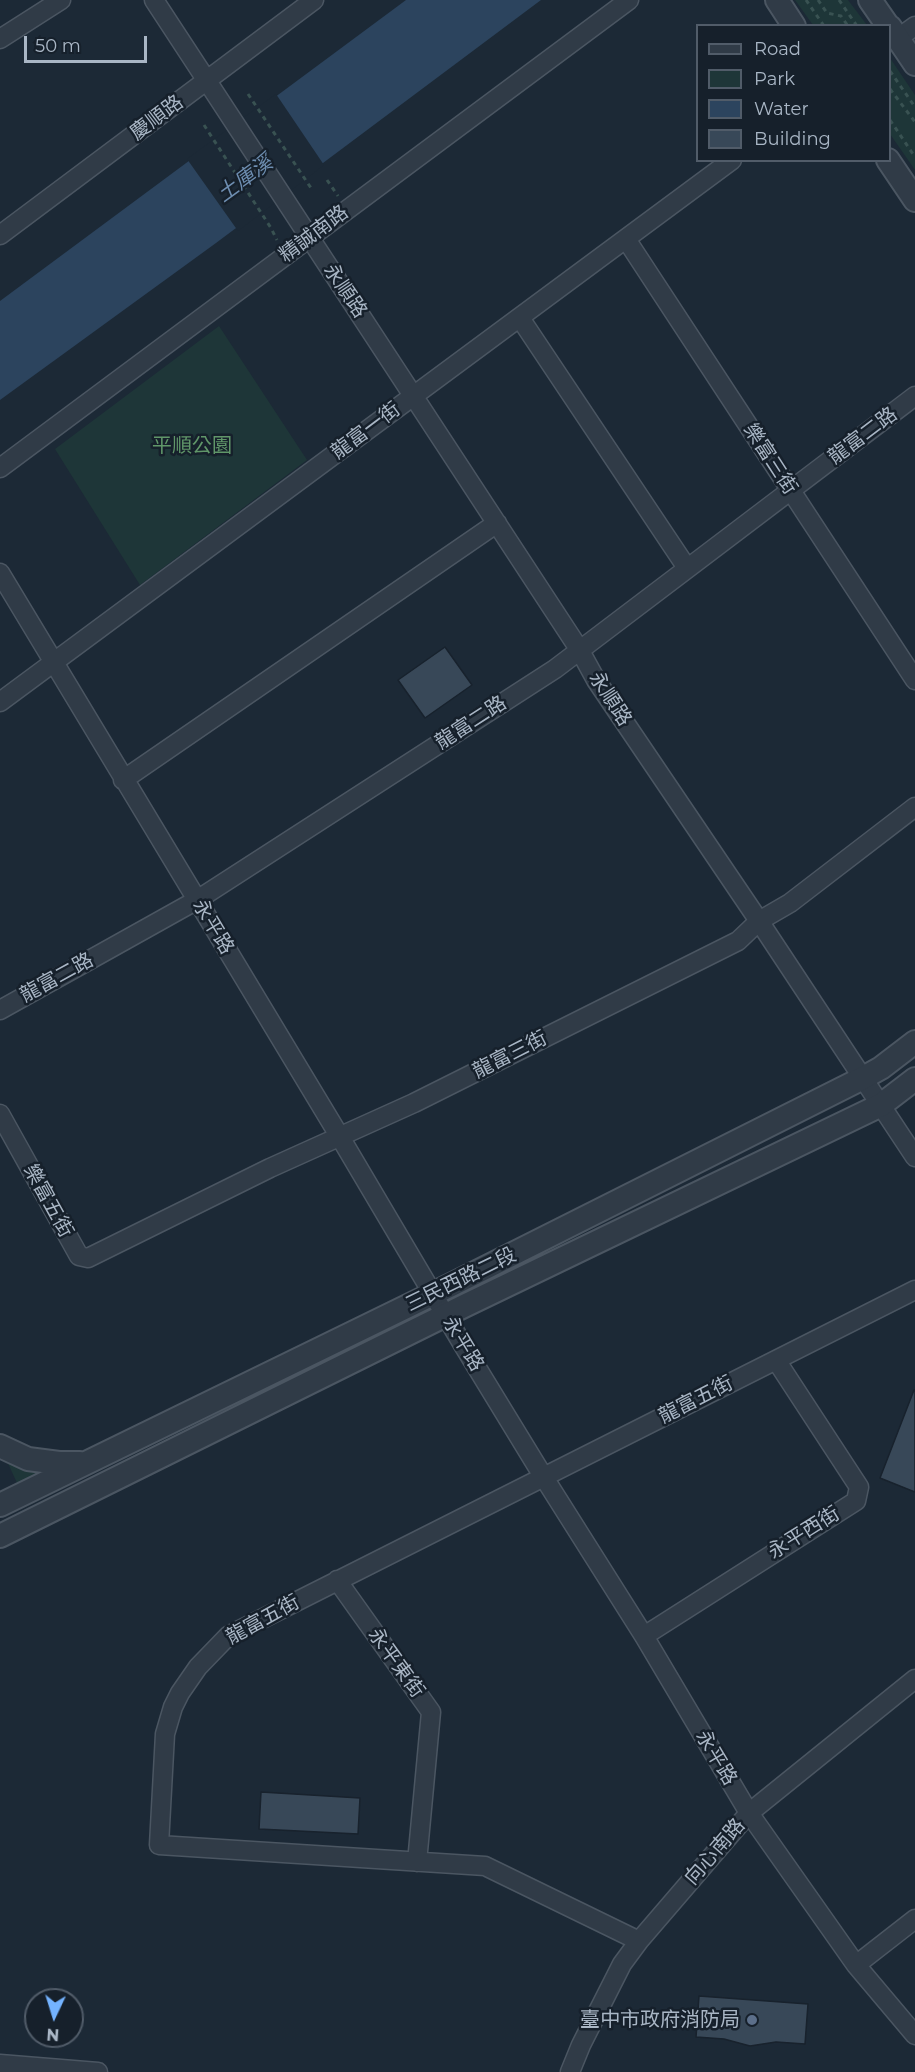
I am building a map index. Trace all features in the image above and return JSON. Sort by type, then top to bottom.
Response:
[{"type":"street","points":[[0,39],[61,0]]},
{"type":"street","points":[[154,0],[207,81]]},
{"type":"street","name":"慶順路","points":[[0,235],[314,0]]},
{"type":"street","name":"精誠南路","points":[[0,468],[629,0]]},
{"type":"street","points":[[777,0],[794,24]]},
{"type":"street","points":[[870,0],[898,29],[915,64]]},
{"type":"street","name":"永順路","points":[[207,81],[497,522],[579,649],[596,680],[915,1157]]},
{"type":"street","name":"龍富一街","points":[[0,702],[729,162]]},
{"type":"street","points":[[889,162],[915,200]]},
{"type":"street","name":"樂富三街","points":[[626,239],[915,680]]},
{"type":"street","points":[[520,318],[687,568]]},
{"type":"street","name":"龍富二路","points":[[0,1010],[197,900],[555,669],[915,396]]},
{"type":"street","points":[[123,780],[497,522]]},
{"type":"street","name":"永平路","points":[[0,573],[446,1316],[644,1636],[749,1814],[856,1965],[915,2035]]},
{"type":"street","name":"龍富三街","points":[[79,1256],[88,1258],[270,1168],[414,1103],[738,941],[759,921],[790,903],[915,807]]},
{"type":"street","name":"三民西路二段","points":[[0,1505],[434,1293],[863,1078],[881,1068],[915,1042]]},
{"type":"street","name":"三民西路二段","points":[[0,1536],[881,1105],[915,1078]]},
{"type":"street","name":"樂富五街","points":[[0,1114],[79,1256]]},
{"type":"street","name":"龍富五街","points":[[639,1941],[485,1866],[159,1845],[165,1734],[173,1707],[198,1667],[228,1636],[915,1290]]},
{"type":"street","name":"永平西街","points":[[644,1636],[856,1501],[859,1487],[776,1360]]},
{"type":"street","points":[[0,1446],[28,1459],[85,1464]]},
{"type":"street","name":"永平東街","points":[[337,1580],[431,1712],[417,1862]]},
{"type":"street","name":"向心南路","points":[[570,2072],[581,2045],[622,1964],[639,1941],[749,1814],[915,1679]]},
{"type":"street","points":[[856,1965],[915,1919]]},
{"type":"street","points":[[0,2064],[98,2072]]},
{"type":"path","points":[[806,0],[823,24]]},
{"type":"path","points":[[818,0],[827,13],[841,16],[847,24]]},
{"type":"path","points":[[839,0],[856,24]]},
{"type":"path","points":[[891,72],[915,107]]},
{"type":"path","points":[[891,90],[915,122]]},
{"type":"path","points":[[248,94],[313,191]]},
{"type":"path","points":[[891,121],[915,157]]},
{"type":"path","points":[[204,125],[279,244]]},
{"type":"path","points":[[327,180],[340,200]]},
{"type":"green space","points":[[795,0],[848,0],[866,24],[812,24]]},
{"type":"green space","points":[[891,59],[915,95],[915,170],[891,135]]},
{"type":"green space","name":"平順公園","points":[[219,326],[307,460],[140,585],[55,449]]},
{"type":"green space","points":[[5,1457],[47,1470],[18,1485]]},
{"type":"water","name":"土庫溪","points":[[406,0],[541,0],[216,243],[0,400],[0,301]]},
{"type":"pier","points":[[276,94],[324,165],[238,231],[187,159]]},
{"type":"building","points":[[445,647],[472,685],[425,718],[398,680]]},
{"type":"building","points":[[915,1390],[915,1492],[880,1478]]},
{"type":"building","points":[[261,1792],[360,1798],[358,1834],[259,1829]]},
{"type":"building","name":"臺中市政府消防局","points":[[699,1996],[808,2004],[805,2044],[776,2042],[750,2046],[724,2039],[696,2037]]},
{"type":"place","name":"臺中市政府消防局","points":[[752,2020]]}]
